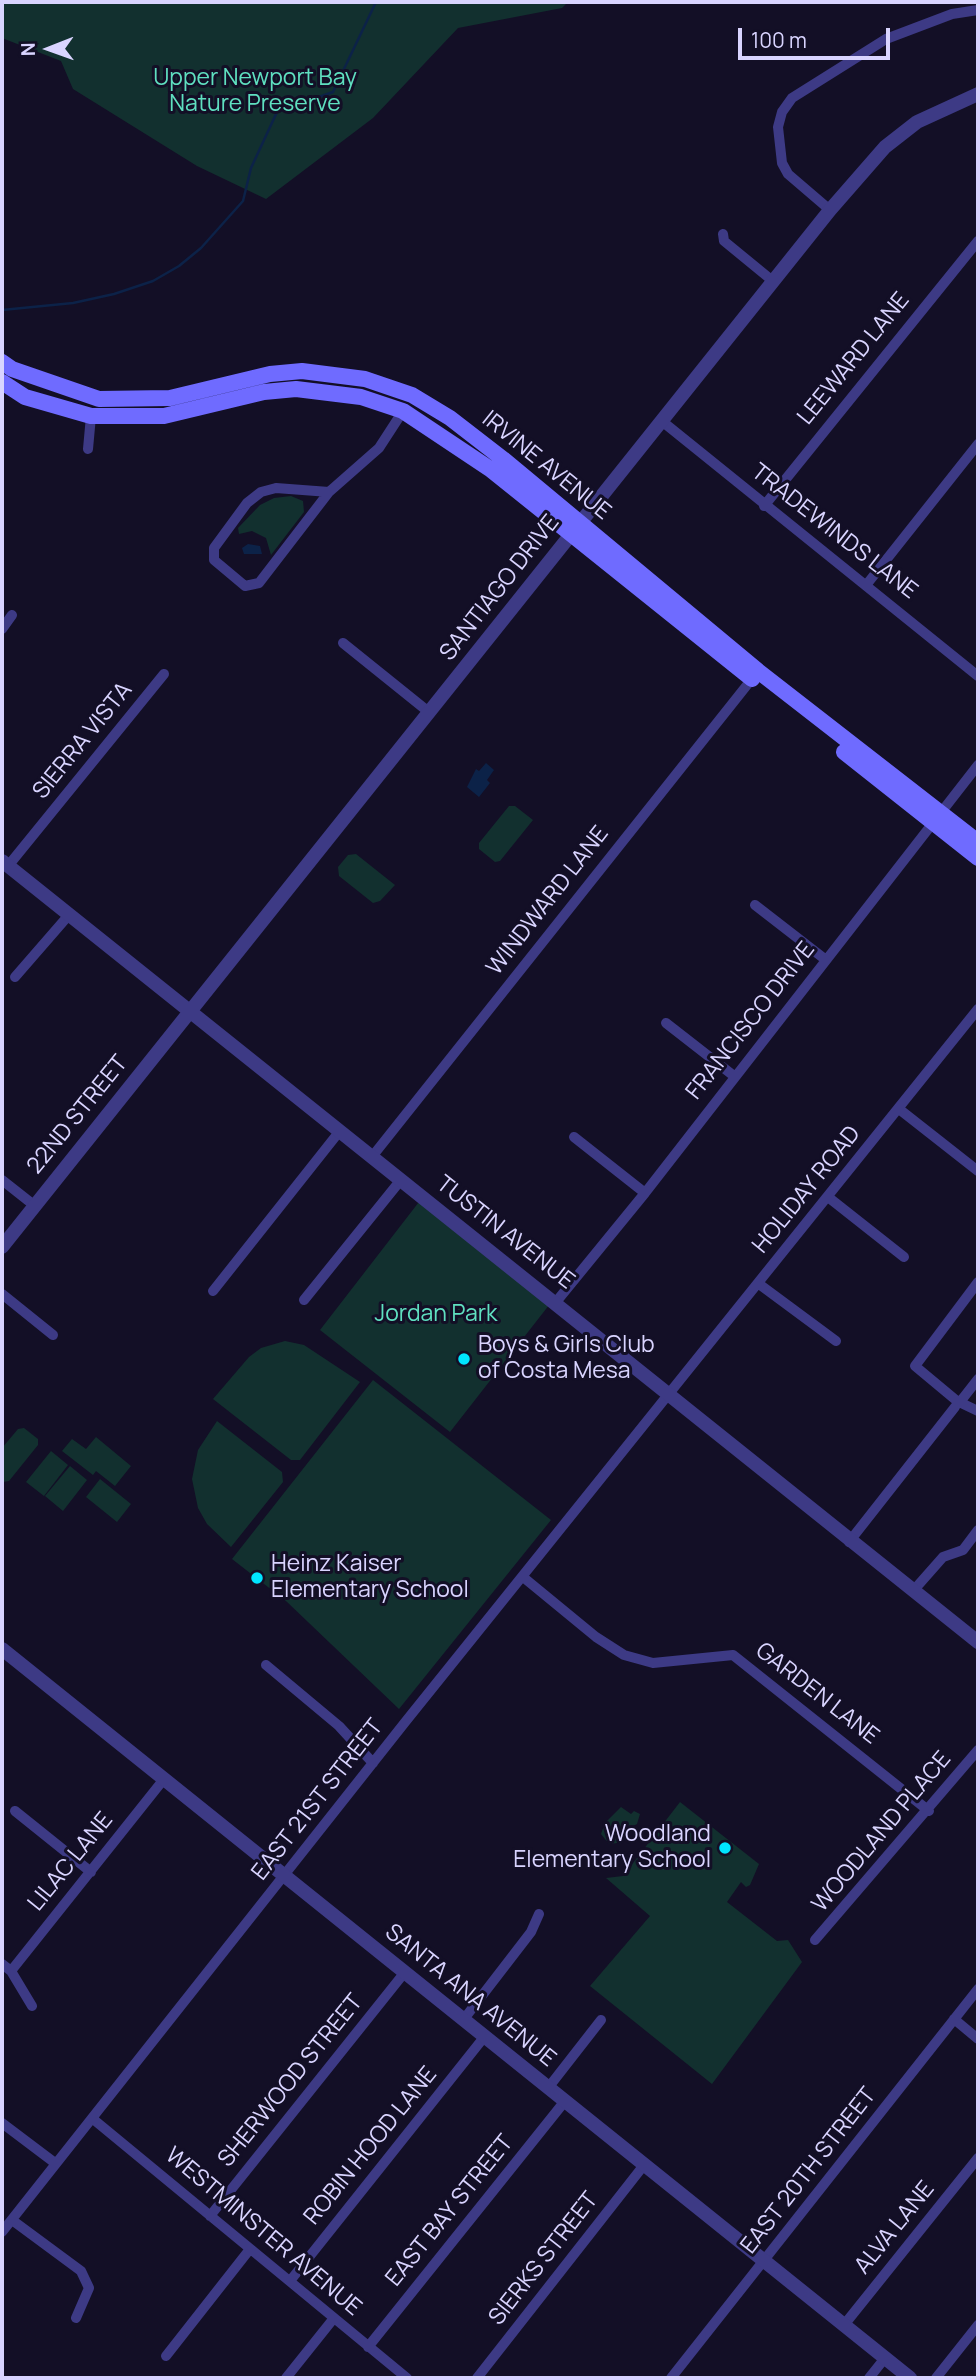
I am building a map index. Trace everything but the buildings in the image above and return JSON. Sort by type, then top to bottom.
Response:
[{"type":"main road","name":"IRVINE AVENUE","points":[[2,362],[12,369],[99,399],[170,398],[281,373],[302,371],[349,376],[384,384],[412,395],[481,441],[575,529]]},
{"type":"main road","name":"IRVINE AVENUE","points":[[2,382],[25,397],[92,416],[164,416],[264,392],[296,389],[361,397],[403,411],[575,529],[755,675],[937,817],[978,842]]},
{"type":"main road","points":[[403,411],[417,408],[425,411],[463,437],[481,441]]},
{"type":"main road","name":"IRVINE AVENUE","points":[[937,817],[978,858]]},
{"type":"street","points":[[830,210],[788,174],[782,163],[778,127],[782,112],[792,98],[886,39],[952,14],[978,10]]},
{"type":"street","name":"SANTIAGO DRIVE","points":[[190,1012],[830,210],[885,147],[917,122],[978,94]]},
{"type":"street","points":[[723,234],[724,242],[774,282]]},
{"type":"street","name":"LEEWARD LANE","points":[[764,506],[978,241]]},
{"type":"street","points":[[330,492],[276,488],[261,492],[247,503],[214,548],[214,561],[245,586],[259,583],[330,492],[379,448],[403,411]]},
{"type":"street","points":[[88,449],[92,416]]},
{"type":"street","name":"TRADEWINDS LANE","points":[[663,422],[978,676]]},
{"type":"street","points":[[867,584],[978,444]]},
{"type":"street","points":[[2,629],[12,615]]},
{"type":"street","points":[[343,643],[430,713]]},
{"type":"street","name":"SIERRA VISTA","points":[[5,864],[164,674]]},
{"type":"street","name":"WINDWARD LANE","points":[[371,1158],[755,675]]},
{"type":"street","name":"FRANCISCO DRIVE","points":[[556,1302],[645,1193],[978,765]]},
{"type":"street","name":"TUSTIN AVENUE","points":[[5,864],[371,1158],[556,1302],[849,1542],[978,1642]]},
{"type":"street","points":[[755,905],[826,960]]},
{"type":"street","points":[[15,977],[68,916]]},
{"type":"street","name":"22ND STREET","points":[[2,1247],[190,1012]]},
{"type":"street","name":"HOLIDAY ROAD","points":[[669,1396],[977,1014]]},
{"type":"street","points":[[666,1023],[734,1076]]},
{"type":"street","points":[[899,1109],[978,1171]]},
{"type":"street","points":[[213,1291],[340,1132]]},
{"type":"street","points":[[574,1138],[645,1193]]},
{"type":"street","points":[[2,1181],[35,1206]]},
{"type":"street","points":[[304,1300],[400,1181]]},
{"type":"street","points":[[828,1196],[904,1257]]},
{"type":"street","points":[[978,1282],[915,1362],[916,1369],[957,1405],[978,1411]]},
{"type":"street","points":[[759,1284],[835,1341]]},
{"type":"street","points":[[2,1294],[53,1335]]},
{"type":"street","points":[[849,1542],[978,1379]]},
{"type":"street","name":"EAST 21ST STREET","points":[[2,2232],[373,1763],[669,1396]]},
{"type":"street","points":[[914,1591],[943,1556],[963,1550],[978,1530]]},
{"type":"street","name":"GARDEN LANE","points":[[523,1577],[596,1637],[624,1655],[653,1663],[733,1655],[929,1811]]},
{"type":"street","name":"SANTA ANA AVENUE","points":[[2,1649],[910,2378]]},
{"type":"street","points":[[266,1665],[339,1726],[373,1763]]},
{"type":"street","name":"WOODLAND PLACE","points":[[816,1940],[929,1811],[978,1750]]},
{"type":"street","name":"LILAC LANE","points":[[6,1968],[91,1872],[164,1779]]},
{"type":"street","points":[[15,1811],[91,1872]]},
{"type":"street","points":[[464,2018],[531,1932],[539,1914]]},
{"type":"street","points":[[6,1968],[32,2007]]},
{"type":"street","name":"SHERWOOD STREET","points":[[210,2216],[405,1972]]},
{"type":"street","name":"EAST 20TH STREET","points":[[671,2378],[978,1989]]},
{"type":"street","points":[[548,2088],[601,2020]]},
{"type":"street","points":[[954,2020],[978,2039]]},
{"type":"street","name":"ROBIN HOOD LANE","points":[[290,2281],[485,2036]]},
{"type":"street","name":"EAST BAY STREET","points":[[369,2347],[565,2101]]},
{"type":"street","name":"WESTMINSTER AVENUE","points":[[93,2119],[407,2378]]},
{"type":"street","points":[[2,2123],[55,2163]]},
{"type":"street","name":"ALVA LANE","points":[[844,2325],[978,2158]]},
{"type":"street","name":"SIERKS STREET","points":[[477,2378],[644,2165]]},
{"type":"street","points":[[12,2220],[81,2271],[89,2288],[75,2318]]},
{"type":"street","points":[[166,2356],[250,2249]]},
{"type":"street","points":[[286,2378],[334,2318]]},
{"type":"street","points":[[936,2378],[978,2325]]},
{"type":"street","points":[[869,2378],[885,2358]]},
{"type":"green space","name":"Upper Newport Bay Nature Preserve","points":[[2,2],[568,2],[562,8],[458,28],[373,118],[266,199],[197,166],[73,89],[61,61],[2,38]]},
{"type":"green space","points":[[291,496],[303,501],[304,512],[271,555],[266,538],[252,531],[239,534],[238,528],[260,505],[274,498]]},
{"type":"green space","points":[[509,806],[515,806],[533,820],[500,861],[495,862],[479,849],[479,843]]},
{"type":"green space","points":[[356,854],[395,885],[380,901],[373,903],[339,876],[338,867],[348,855]]},
{"type":"green space","name":"Jordan Park","points":[[422,1198],[553,1300],[450,1432],[320,1330]]},
{"type":"green space","points":[[285,1341],[304,1345],[360,1382],[300,1460],[291,1460],[213,1399],[249,1357],[261,1348]]},
{"type":"green space","points":[[373,1380],[551,1520],[399,1709],[286,1601],[232,1559]]},
{"type":"green space","points":[[217,1421],[282,1472],[283,1482],[231,1547],[207,1524],[198,1508],[192,1479],[198,1450]]},
{"type":"green space","points":[[24,1428],[38,1439],[38,1445],[9,1481],[3,1482],[2,1448],[18,1429]]},
{"type":"green space","points":[[96,1437],[131,1466],[115,1486],[96,1471],[93,1475],[62,1451],[72,1439],[86,1449]]},
{"type":"green space","points":[[51,1451],[68,1465],[44,1496],[26,1482]]},
{"type":"green space","points":[[70,1466],[87,1480],[63,1511],[45,1496]]},
{"type":"green space","points":[[100,1479],[131,1504],[117,1522],[86,1497]]},
{"type":"green space","points":[[680,1802],[759,1864],[750,1885],[746,1887],[741,1882],[727,1902],[777,1941],[788,1940],[802,1962],[712,2084],[590,1986],[650,1916],[606,1878],[623,1876]]},
{"type":"green space","points":[[621,1807],[631,1814],[634,1811],[640,1814],[637,1824],[625,1830],[617,1843],[609,1844],[601,1834],[605,1823]]},
{"type":"water","points":[[248,544],[260,546],[262,554],[244,554],[242,548]]},
{"type":"water","points":[[486,763],[494,770],[487,780],[490,783],[479,797],[467,787],[476,769],[479,771]]},
{"type":"waterway","points":[[2,310],[73,303],[114,294],[153,281],[179,266],[201,248],[243,201],[251,168],[277,112],[333,92],[376,2]]},
{"type":"place","name":"Boys & Girls Club of Costa Mesa","points":[[464,1359]]},
{"type":"place","name":"Heinz Kaiser Elementary School","points":[[257,1578]]},
{"type":"place","name":"Woodland Elementary School","points":[[725,1848]]}]
